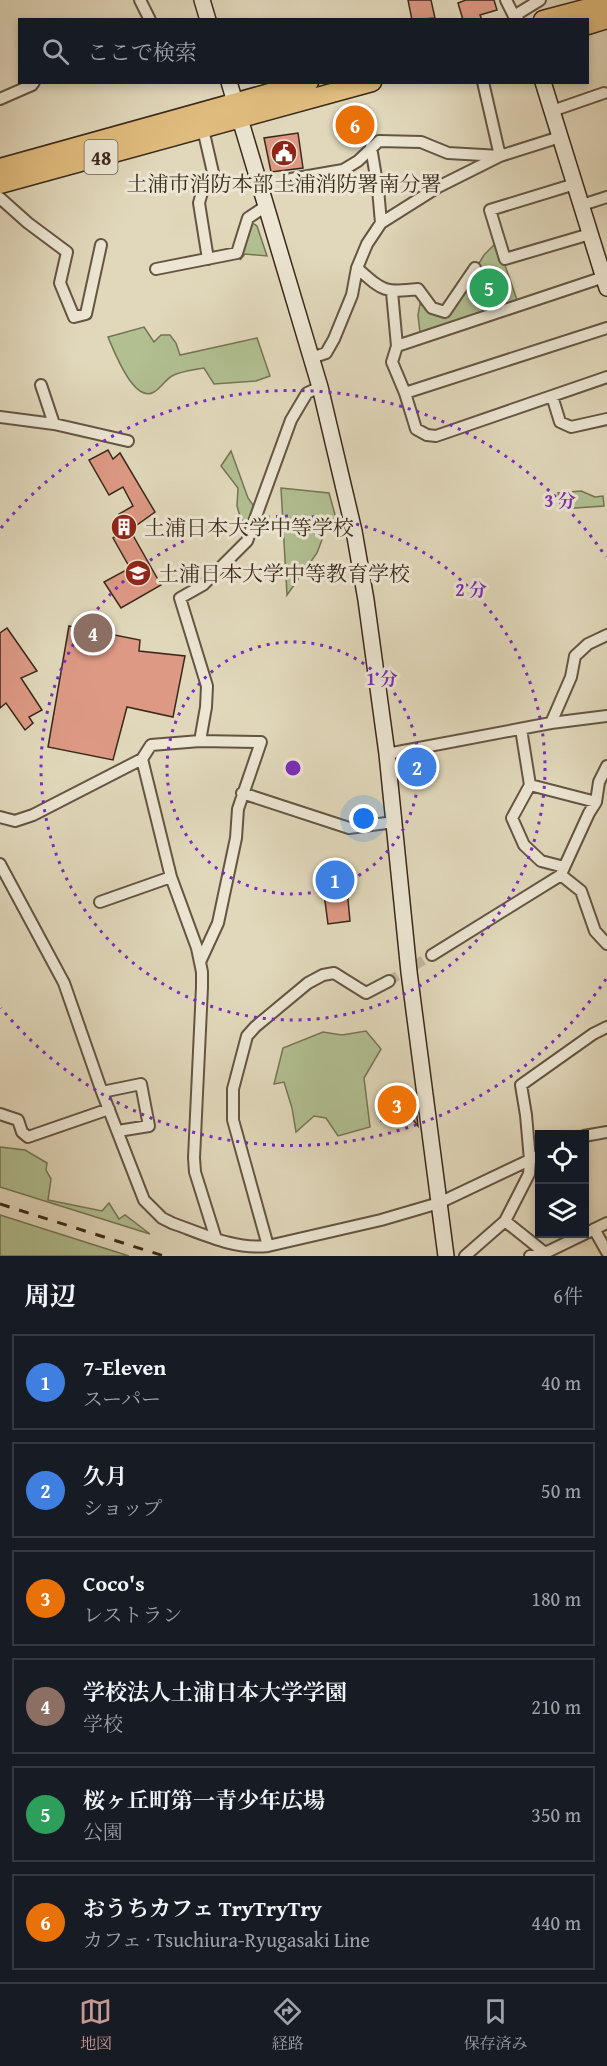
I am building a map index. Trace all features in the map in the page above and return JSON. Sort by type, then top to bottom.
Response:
[{"type":"main road","points":[[551,18],[607,3]]},
{"type":"main road","points":[[589,25],[607,19]]},
{"type":"main road","name":"48","points":[[0,184],[203,129],[237,111],[304,84]]},
{"type":"main road","name":"48","points":[[0,168],[237,111],[363,84]]},
{"type":"street","points":[[140,0],[149,18]]},
{"type":"street","points":[[202,0],[207,18]]},
{"type":"street","points":[[506,0],[516,18],[540,0]]},
{"type":"street","points":[[0,99],[33,84]]},
{"type":"street","points":[[230,84],[320,387],[354,531],[387,754],[409,972],[446,1256]]},
{"type":"street","points":[[483,84],[500,156]]},
{"type":"street","points":[[397,346],[605,283],[544,84]]},
{"type":"street","points":[[552,111],[606,97]]},
{"type":"street","points":[[203,129],[214,177],[204,185],[199,202],[208,259]]},
{"type":"street","points":[[311,358],[326,353],[334,339],[352,295],[357,268],[367,244],[381,223],[438,187],[500,156],[560,137]]},
{"type":"street","points":[[291,179],[343,170],[358,161],[379,141],[421,142],[448,153],[500,156]]},
{"type":"street","points":[[371,147],[381,223]]},
{"type":"street","points":[[575,184],[490,210],[505,259],[590,234]]},
{"type":"street","points":[[582,205],[607,197]]},
{"type":"street","points":[[0,198],[28,223],[67,252],[60,283],[74,317],[86,314],[102,245]]},
{"type":"street","points":[[156,269],[237,254],[248,218],[266,206]]},
{"type":"street","points":[[357,268],[376,285],[392,292],[418,289],[432,308],[445,312],[475,268]]},
{"type":"street","points":[[392,292],[397,346],[392,362],[416,429],[427,435],[436,436],[607,377]]},
{"type":"street","points":[[405,393],[607,328]]},
{"type":"street","points":[[41,385],[54,424]]},
{"type":"street","points":[[200,741],[207,686],[180,598],[203,585],[247,541],[291,420],[307,393],[320,387]]},
{"type":"street","points":[[552,396],[560,422],[571,427],[607,419]]},
{"type":"street","points":[[0,417],[54,424],[128,441]]},
{"type":"street","points":[[551,723],[571,677],[575,656],[588,644],[607,635]]},
{"type":"street","points":[[387,754],[551,723],[607,717]]},
{"type":"street","points":[[521,729],[530,785],[512,818],[524,845],[541,861],[562,871],[580,891],[595,931],[607,944]]},
{"type":"street","points":[[0,817],[15,821],[33,815],[142,759],[151,745],[200,741],[261,742],[237,809],[236,837],[218,923],[200,962]]},
{"type":"street","points":[[142,759],[171,877],[200,962],[202,987],[194,1158],[195,1172],[216,1239]]},
{"type":"street","points":[[432,955],[562,871],[596,802],[599,782],[607,766]]},
{"type":"street","points":[[530,785],[596,802]]},
{"type":"street","points":[[242,793],[348,828],[394,822]]},
{"type":"street","points":[[0,864],[64,983],[102,1092],[144,1200],[162,1218],[216,1239],[256,1248],[381,1220],[439,1203],[535,1157]]},
{"type":"street","points":[[100,902],[171,877]]},
{"type":"street","points":[[268,1246],[233,1120],[233,1089],[247,1036],[308,982],[323,975],[334,973],[366,993],[389,981]]},
{"type":"street","points":[[465,1256],[505,1221],[535,1157],[521,1085],[593,1034],[607,1027]]},
{"type":"street","points":[[102,1092],[141,1084],[149,1126],[118,1131]]},
{"type":"street","points":[[0,1113],[18,1120],[22,1132],[28,1137],[109,1109]]},
{"type":"street","points":[[589,1135],[607,1132]]},
{"type":"street","points":[[505,1221],[545,1254]]},
{"type":"street","points":[[530,1256],[545,1254],[607,1223]]},
{"type":"street","points":[[594,1229],[607,1252]]},
{"type":"green space","points":[[251,222],[257,226],[267,256],[245,254],[240,260]]},
{"type":"green space","points":[[497,242],[517,300],[420,333],[418,315],[420,304],[435,312],[448,314],[484,255]]},
{"type":"green space","points":[[144,327],[154,342],[161,335],[170,335],[180,355],[257,338],[270,376],[256,381],[214,384],[204,368],[176,374],[154,392],[147,394],[132,384],[108,337]]},
{"type":"green space","points":[[231,451],[248,498],[255,508],[244,530],[237,506],[238,488],[221,466]]},
{"type":"green space","points":[[281,488],[329,493],[339,529],[326,529],[317,553],[287,595]]},
{"type":"green space","points":[[581,491],[595,497],[603,496],[604,506],[561,509],[558,493]]},
{"type":"green space","points":[[366,1031],[381,1049],[364,1078],[370,1127],[338,1136],[326,1118],[314,1116],[296,1132],[284,1082],[274,1084],[283,1048],[323,1032],[342,1035]]},
{"type":"green space","points":[[0,1147],[25,1150],[47,1163],[46,1170],[51,1179],[48,1200],[102,1211],[109,1203],[119,1219],[125,1215],[150,1234],[0,1187]]},
{"type":"green space","points":[[0,1215],[129,1256],[0,1256]]},
{"type":"building","points":[[408,0],[431,0],[435,18],[412,18]]},
{"type":"building","points":[[466,0],[494,0],[497,10],[480,15],[481,18],[462,18],[458,3]]},
{"type":"building","points":[[363,114],[363,133],[349,135],[346,117]]},
{"type":"building","name":"土浦市消防本部土浦消防署南分署","points":[[298,133],[303,168],[271,172],[264,138]]},
{"type":"building","name":"土浦日本大学中等学校","points":[[108,450],[113,459],[120,453],[155,512],[130,530],[161,585],[121,608],[104,582],[130,568],[113,538],[117,535],[113,525],[121,519],[119,514],[133,506],[123,487],[109,495],[89,460]]},
{"type":"building","points":[[69,626],[140,640],[139,651],[185,656],[173,717],[127,707],[113,760],[48,747]]},
{"type":"building","points":[[7,628],[37,671],[21,678],[42,710],[29,717],[33,723],[25,730],[6,703],[0,708],[0,633]]},
{"type":"building","points":[[424,755],[427,780],[411,780],[408,758]]},
{"type":"building","points":[[345,868],[350,921],[328,924],[321,871]]},
{"type":"building","points":[[401,1091],[401,1094],[414,1092],[418,1126],[406,1111],[405,1120],[389,1123],[388,1120],[381,1121],[379,1093]]},
{"type":"tunnel","points":[[389,981],[432,955]]},
{"type":"railway","points":[[0,1204],[164,1256]]},
{"type":"place","name":"おうちカフェ TryTryTry","points":[[355,125]]},
{"type":"place","name":"土浦市消防本部土浦消防署南分署","points":[[284,153]]},
{"type":"place","name":"桜ヶ丘町第一青少年広場","points":[[489,288]]},
{"type":"place","name":"土浦日本大学中等学校","points":[[124,527]]},
{"type":"place","name":"土浦日本大学中等教育学校","points":[[138,573]]},
{"type":"place","name":"学校法人土浦日本大学学園","points":[[93,633]]},
{"type":"place","name":"久月","points":[[417,767]]},
{"type":"place","name":"7-Eleven","points":[[335,880]]},
{"type":"place","name":"Coco's","points":[[397,1105]]}]
